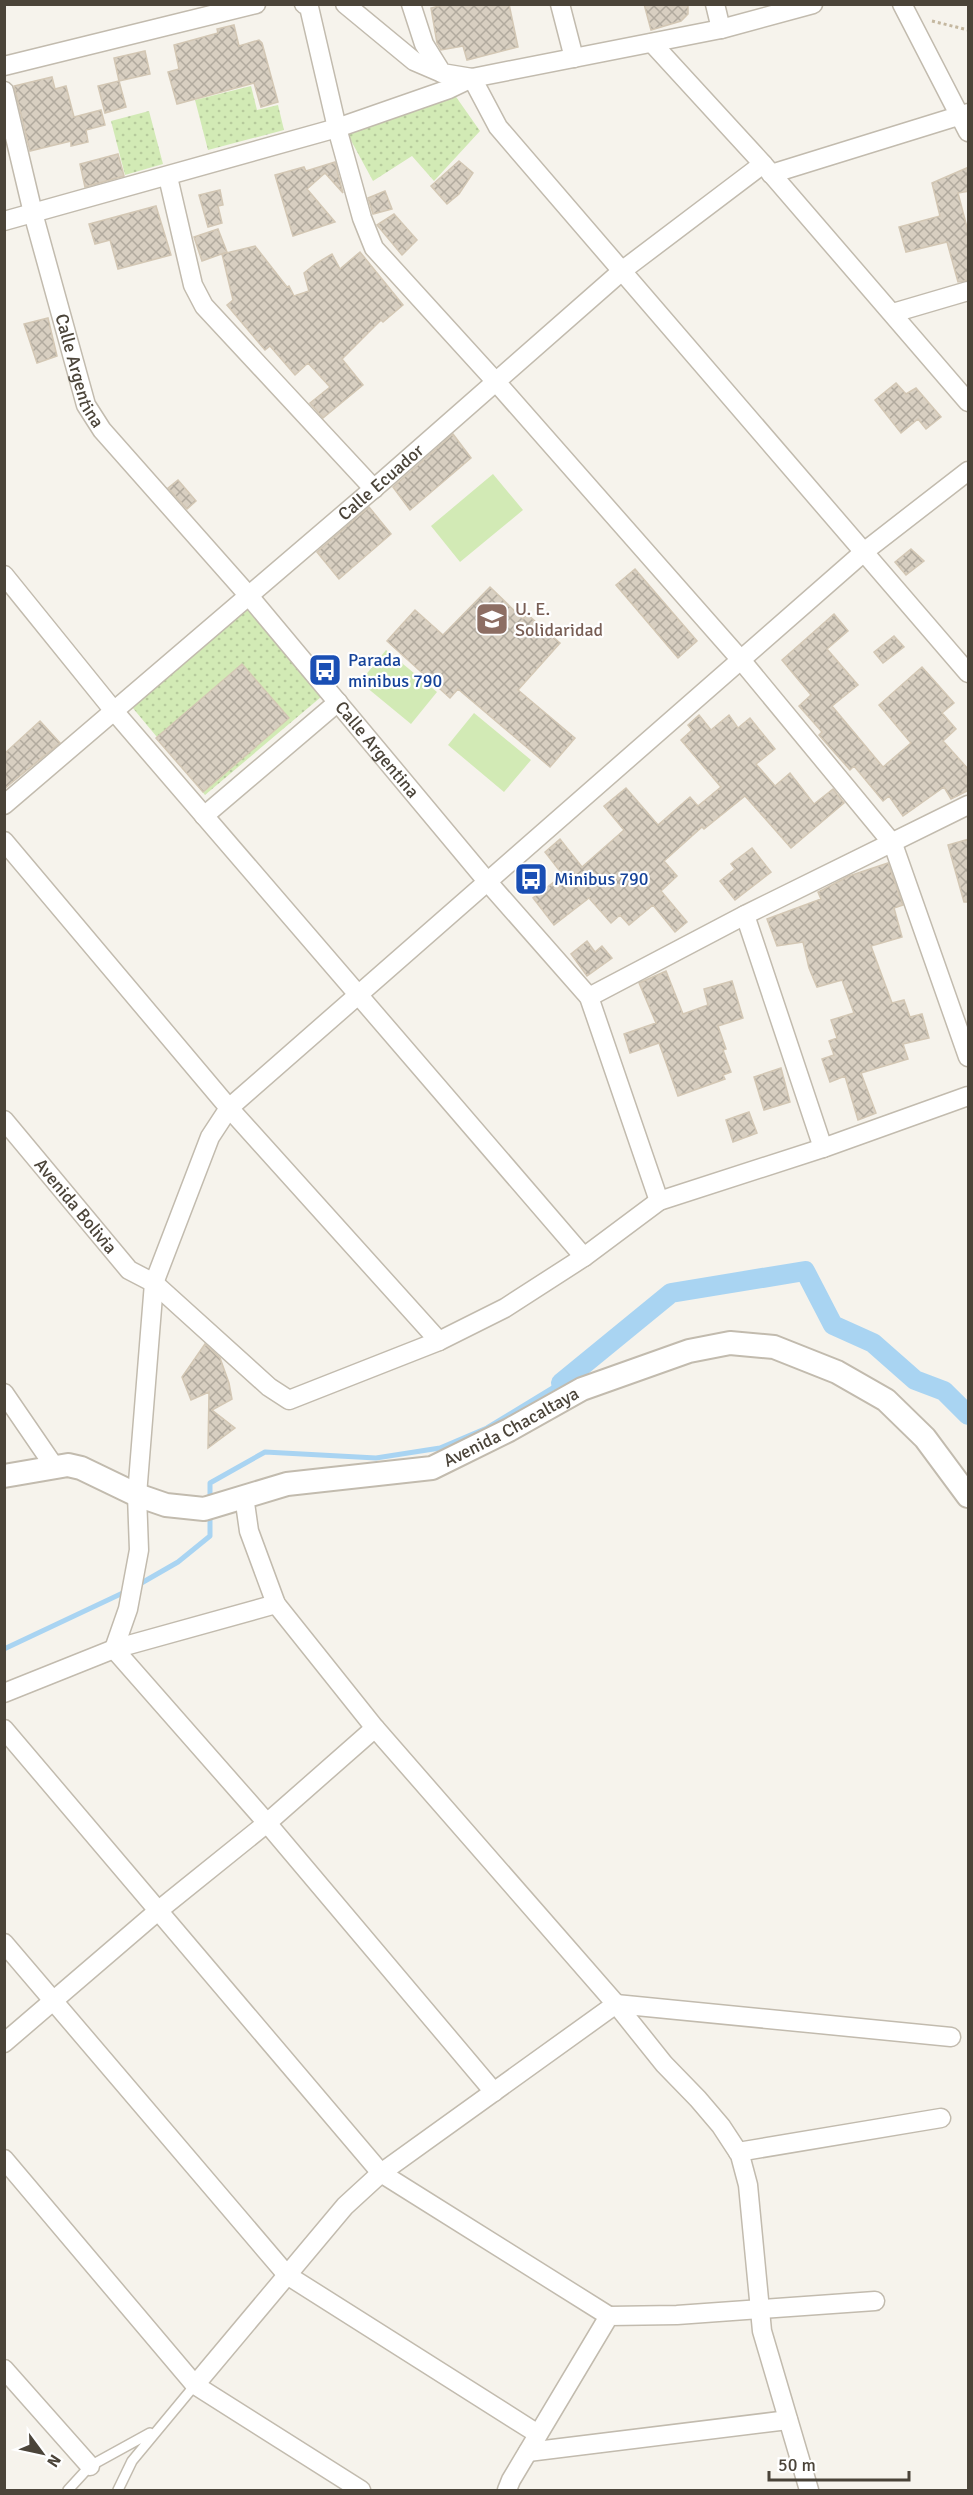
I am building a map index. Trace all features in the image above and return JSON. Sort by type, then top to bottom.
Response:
[{"type":"street","points":[[4,66],[256,4]]},
{"type":"street","points":[[304,4],[309,7],[337,128],[362,218],[374,248],[497,383],[741,660],[893,844],[969,1057]]},
{"type":"street","points":[[345,4],[414,61],[442,73],[472,78]]},
{"type":"street","points":[[411,4],[424,44],[442,73]]},
{"type":"street","points":[[560,4],[574,58]]},
{"type":"street","points":[[715,4],[721,29]]},
{"type":"street","points":[[4,221],[337,128],[448,89],[472,78],[652,44],[721,29],[813,4]]},
{"type":"street","points":[[902,4],[964,114],[969,132]]},
{"type":"street","points":[[652,44],[767,169],[969,402]]},
{"type":"street","points":[[472,78],[498,127],[969,673]]},
{"type":"street","name":"Calle Argentina","points":[[4,91],[33,213],[86,405],[102,430],[249,596],[486,880],[589,997],[659,1201]]},
{"type":"street","name":"Calle Ecuador","points":[[4,805],[497,383],[623,270],[767,169],[964,114]]},
{"type":"street","points":[[168,177],[194,285],[204,306],[374,489]]},
{"type":"street","points":[[893,313],[969,291]]},
{"type":"street","points":[[114,1649],[128,1609],[138,1550],[137,1495],[154,1283],[210,1137],[229,1108],[486,880],[865,551],[969,471]]},
{"type":"street","points":[[4,576],[114,711],[584,1257]]},
{"type":"street","points":[[204,816],[338,702]]},
{"type":"street","points":[[589,997],[745,915],[969,805]]},
{"type":"street","points":[[4,841],[229,1108],[439,1341],[505,1308],[584,1257],[659,1201],[823,1148],[969,1096]]},
{"type":"street","points":[[745,915],[823,1148]]},
{"type":"street","name":"Avenida Bolivia","points":[[4,1120],[129,1270],[154,1283],[269,1388],[290,1400],[439,1341]]},
{"type":"street","name":"Avenida Chacaltaya","points":[[4,1476],[54,1466],[81,1467],[137,1495],[166,1505],[204,1509],[287,1484],[432,1468],[509,1430],[582,1389],[689,1351],[730,1343],[774,1347],[837,1372],[886,1400],[925,1438],[969,1496]]},
{"type":"street","points":[[4,1393],[54,1466]]},
{"type":"street","points":[[244,1496],[249,1531],[276,1604],[375,1728],[616,2004],[664,2064],[721,2126],[738,2152],[748,2185],[762,2331],[809,2490]]},
{"type":"street","points":[[4,1693],[114,1649],[276,1604]]},
{"type":"street","points":[[114,1649],[267,1823],[494,2092]]},
{"type":"street","points":[[4,2043],[159,1910],[267,1823],[375,1728]]},
{"type":"street","points":[[4,1729],[381,2173],[609,2316],[677,2315],[875,2301]]},
{"type":"street","points":[[4,1943],[287,2275],[538,2434]]},
{"type":"street","points":[[195,2385],[345,2206],[381,2173],[616,2004],[951,2037]]},
{"type":"street","points":[[738,2152],[941,2118]]},
{"type":"street","points":[[4,2159],[195,2385],[361,2490]]},
{"type":"street","points":[[507,2490],[609,2316]]},
{"type":"street","points":[[4,2369],[90,2466]]},
{"type":"street","points":[[528,2452],[788,2420]]},
{"type":"lane","points":[[118,2490],[132,2461],[195,2385]]},
{"type":"lane","points":[[68,2490],[90,2466],[155,2431]]},
{"type":"path","points":[[928,20],[969,30]]},
{"type":"green space","points":[[251,86],[257,110],[278,105],[284,130],[208,150],[195,100]]},
{"type":"green space","points":[[454,94],[480,131],[434,181],[412,156],[373,181],[348,135]]},
{"type":"green space","points":[[149,111],[163,164],[125,175],[111,121]]},
{"type":"green space","points":[[493,474],[523,510],[460,562],[431,526]]},
{"type":"green space","points":[[248,609],[321,697],[205,795],[132,707]]},
{"type":"green space","points":[[386,650],[437,692],[411,724],[360,682]]},
{"type":"green space","points":[[474,713],[531,760],[504,792],[448,745]]},
{"type":"building","points":[[447,4],[509,4],[518,47],[467,60],[463,46],[441,50],[437,43],[431,8]]},
{"type":"building","points":[[644,4],[688,4],[688,14],[681,21],[651,30]]},
{"type":"building","points":[[234,25],[239,46],[259,40],[262,43],[278,102],[261,107],[254,83],[177,104],[168,72],[179,69],[174,45],[218,33],[217,29]]},
{"type":"building","points":[[145,51],[150,74],[119,81],[114,58]]},
{"type":"building","points":[[52,77],[55,89],[66,86],[74,117],[101,110],[105,125],[86,130],[88,142],[71,146],[71,141],[30,151],[14,86]]},
{"type":"building","points":[[119,81],[126,107],[105,113],[98,86]]},
{"type":"building","points":[[118,154],[124,176],[85,187],[80,164]]},
{"type":"building","points":[[459,161],[473,173],[459,194],[447,204],[431,186]]},
{"type":"building","points":[[335,162],[343,193],[325,173],[307,189],[335,222],[293,236],[275,175],[304,167],[306,171]]},
{"type":"building","points":[[969,167],[969,191],[958,193],[969,235],[969,280],[958,282],[947,242],[906,252],[899,227],[940,216],[932,183]]},
{"type":"building","points":[[220,190],[223,205],[218,206],[222,223],[208,227],[199,195]]},
{"type":"building","points":[[385,191],[392,209],[373,214],[368,198]]},
{"type":"building","points":[[156,206],[171,255],[118,269],[110,240],[95,244],[89,224]]},
{"type":"building","points":[[394,214],[417,240],[402,255],[377,225]]},
{"type":"building","points":[[218,229],[227,252],[202,261],[194,237]]},
{"type":"building","points":[[255,246],[287,287],[289,286],[294,296],[309,291],[304,273],[315,264],[332,254],[340,269],[360,252],[403,305],[383,322],[381,320],[342,359],[363,385],[323,418],[310,403],[330,387],[308,363],[295,375],[270,346],[265,350],[227,305],[233,300],[222,254]]},
{"type":"building","points":[[48,318],[57,356],[37,363],[24,324]]},
{"type":"building","points":[[896,383],[906,394],[916,388],[941,417],[926,429],[918,419],[901,433],[875,400]]},
{"type":"building","points":[[453,434],[471,458],[410,510],[393,487]]},
{"type":"building","points":[[178,480],[196,501],[187,509],[168,488]]},
{"type":"building","points":[[369,507],[391,534],[339,579],[317,552]]},
{"type":"building","points":[[911,549],[924,561],[906,575],[895,562]]},
{"type":"building","points":[[635,569],[697,641],[678,658],[616,585]]},
{"type":"building","points":[[490,587],[523,619],[527,614],[560,643],[518,690],[575,738],[550,767],[458,689],[450,698],[387,641],[415,610],[443,635]]},
{"type":"building","points":[[834,614],[848,631],[827,649],[858,685],[832,706],[883,767],[911,743],[879,705],[922,667],[954,703],[942,713],[956,729],[943,741],[969,770],[969,790],[951,799],[944,787],[903,816],[889,796],[883,801],[854,766],[850,770],[819,735],[822,732],[799,706],[811,695],[782,660]]},
{"type":"building","points":[[894,636],[904,647],[883,663],[874,652]]},
{"type":"building","points":[[242,664],[289,718],[203,792],[156,738]]},
{"type":"building","points":[[699,715],[711,730],[729,715],[738,728],[750,718],[775,749],[756,764],[775,786],[790,773],[814,804],[833,789],[844,803],[791,848],[745,796],[704,829],[702,827],[664,861],[677,876],[661,891],[687,922],[675,932],[653,905],[629,925],[620,915],[611,923],[589,898],[554,925],[533,898],[563,875],[545,852],[560,839],[582,867],[624,830],[604,806],[626,788],[658,825],[690,797],[698,806],[721,787],[681,740],[692,730],[688,725]]},
{"type":"building","points":[[40,721],[60,743],[4,789],[4,754]]},
{"type":"building","points":[[969,839],[969,902],[964,902],[948,845]]},
{"type":"building","points":[[752,848],[771,872],[735,900],[720,881],[735,869],[731,864]]},
{"type":"building","points":[[888,863],[903,905],[894,908],[902,937],[871,946],[892,1003],[904,1000],[910,1017],[922,1014],[929,1038],[903,1044],[908,1059],[861,1073],[876,1113],[858,1120],[845,1076],[830,1082],[822,1059],[834,1055],[829,1041],[837,1038],[831,1020],[854,1013],[842,980],[817,987],[809,968],[803,942],[777,946],[767,919],[821,899],[818,892],[849,876]]},
{"type":"building","points":[[587,941],[595,952],[602,946],[612,958],[587,976],[571,954]]},
{"type":"building","points":[[666,971],[683,1014],[708,1005],[704,989],[732,981],[743,1018],[718,1026],[731,1072],[723,1075],[725,1079],[678,1096],[659,1043],[630,1053],[624,1034],[656,1023],[639,983]]},
{"type":"building","points":[[781,1068],[790,1102],[764,1110],[754,1077]]},
{"type":"building","points":[[749,1112],[757,1133],[733,1142],[726,1120]]},
{"type":"building","points":[[205,1344],[220,1358],[232,1399],[212,1410],[235,1428],[208,1448],[209,1392],[191,1400],[182,1377]]},
{"type":"waterway","points":[[561,1383],[671,1293],[805,1271],[833,1325],[873,1343],[915,1380],[944,1391],[968,1415]]},
{"type":"waterway","points":[[210,1500],[210,1483],[265,1452],[376,1458],[440,1448],[487,1428],[561,1383]]},
{"type":"waterway","points":[[138,1585],[178,1562],[210,1536],[210,1512]]},
{"type":"waterway","points":[[4,1649],[127,1591]]},
{"type":"place","name":"U. E. Solidaridad","points":[[492,619]]},
{"type":"place","name":"Parada minibus 790","points":[[325,670]]},
{"type":"place","name":"Minibus 790","points":[[531,879]]}]
